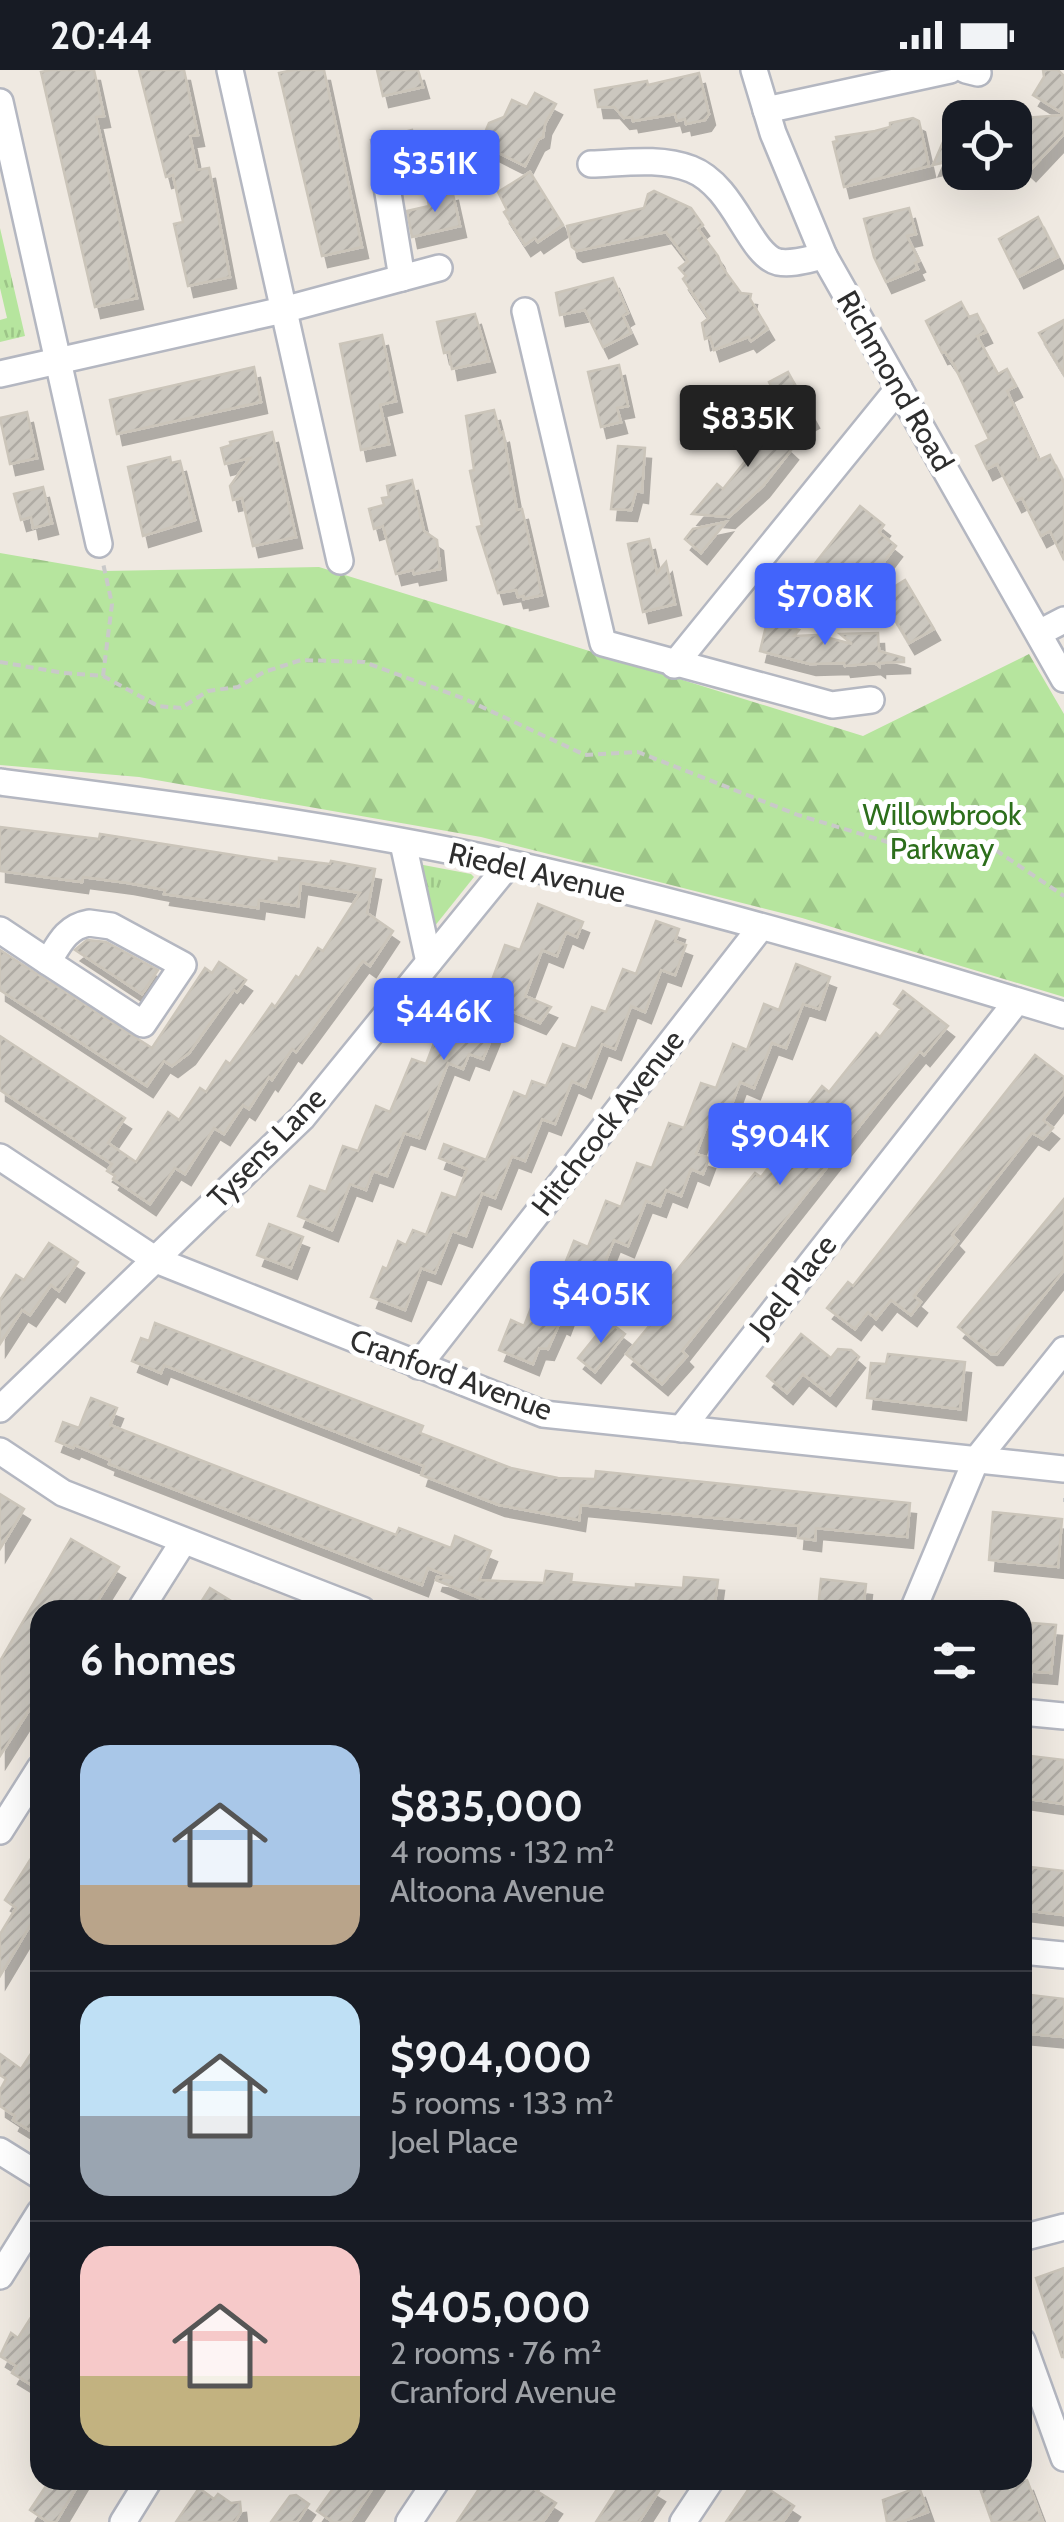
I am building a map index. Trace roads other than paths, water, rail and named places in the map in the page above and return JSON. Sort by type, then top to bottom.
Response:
[{"type":"street","points":[[230,70],[340,561]]},
{"type":"street","name":"Richmond Road","points":[[754,70],[807,221],[824,256],[1064,680]]},
{"type":"street","points":[[766,110],[950,70]]},
{"type":"street","points":[[0,102],[99,544]]},
{"type":"street","points":[[591,164],[669,163],[693,170],[731,202],[764,255],[774,262],[824,256]]},
{"type":"street","points":[[402,172],[387,188],[402,278]]},
{"type":"street","points":[[0,374],[283,310],[439,268]]},
{"type":"street","points":[[525,312],[603,643],[832,704],[871,700]]},
{"type":"street","points":[[674,664],[899,388]]},
{"type":"street","points":[[1039,633],[1064,620]]},
{"type":"street","name":"Riedel Avenue","points":[[0,782],[253,815],[509,864],[761,928],[1064,1015]]},
{"type":"street","points":[[403,843],[429,962]]},
{"type":"street","name":"Tysens Lane","points":[[0,1409],[302,1118],[509,864]]},
{"type":"street","points":[[0,930],[48,962],[143,1024],[183,965],[111,926],[89,923],[76,925],[67,932],[48,962]]},
{"type":"street","name":"Hitchcock Avenue","points":[[418,1366],[761,928]]},
{"type":"street","name":"Joel Place","points":[[681,1429],[1017,1001]]},
{"type":"street","name":"Cranford Avenue","points":[[0,1157],[156,1260],[543,1414],[1064,1470]]},
{"type":"street","points":[[917,1600],[976,1460],[1064,1350]]},
{"type":"street","points":[[0,1452],[63,1493],[336,1600]]},
{"type":"street","points":[[146,1600],[183,1542]]},
{"type":"street","points":[[1032,1713],[1064,1716]]},
{"type":"street","points":[[0,1832],[30,1784]]},
{"type":"street","points":[[1032,1952],[1064,1955]]},
{"type":"street","points":[[0,2151],[30,2170]]},
{"type":"street","points":[[1032,2235],[1064,2227]]},
{"type":"street","points":[[0,2276],[30,2228]]},
{"type":"street","points":[[1032,2368],[1064,2458]]},
{"type":"street","points":[[123,2522],[143,2490]]},
{"type":"street","points":[[409,2522],[430,2490]]},
{"type":"street","points":[[683,2522],[704,2490]]},
{"type":"park label","name":"Willowbrook Parkway","points":[[942,832]]}]
